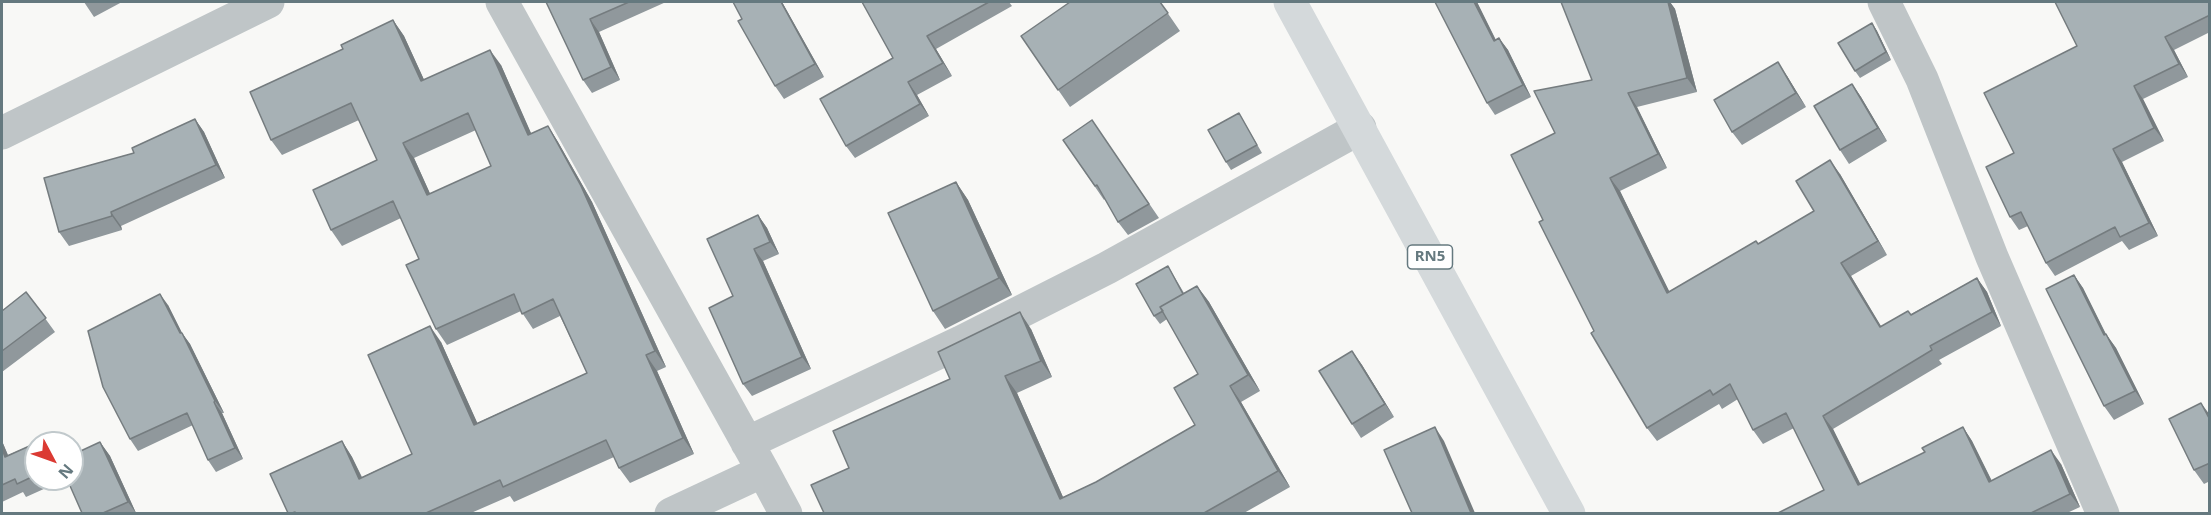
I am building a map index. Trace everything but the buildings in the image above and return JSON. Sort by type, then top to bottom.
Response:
[{"type":"highway","name":"RN5","points":[[1290,2],[1569,513]]},
{"type":"street","points":[[2,133],[268,2]]},
{"type":"street","points":[[502,2],[786,513]]},
{"type":"street","points":[[1884,2],[1922,79],[1992,257],[2103,513]]},
{"type":"street","points":[[747,443],[961,342],[1107,268],[1360,128]]},
{"type":"street","points":[[671,513],[763,471]]}]
